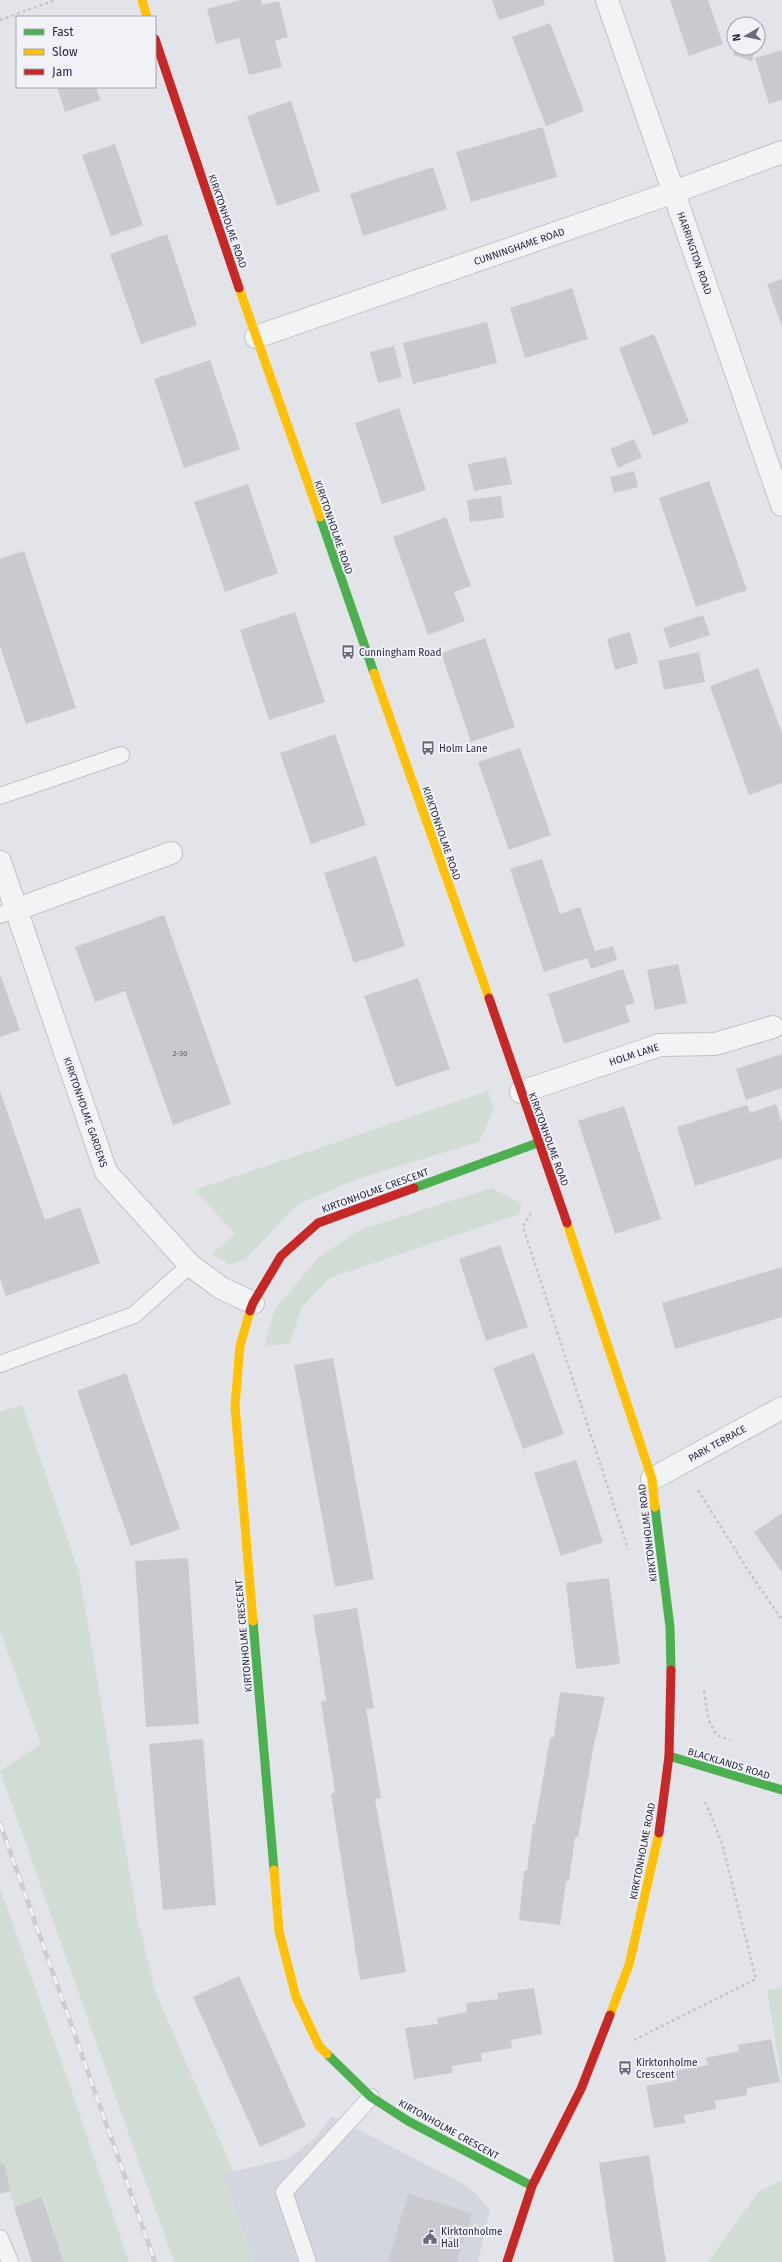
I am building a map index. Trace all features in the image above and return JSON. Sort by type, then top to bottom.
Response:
[{"type":"street","points":[[142,0],[147,16]]},
{"type":"street","name":"HARRINGTON ROAD","points":[[608,0],[782,505]]},
{"type":"street","name":"KIRKTONHOLME ROAD","points":[[156,42],[256,337],[521,1092],[540,1142],[652,1479],[670,1627],[672,1691],[669,1756],[659,1831],[629,1965],[582,2089],[532,2186],[507,2262]]},
{"type":"street","name":"CUNNINGHAME ROAD","points":[[256,337],[674,192],[782,152]]},
{"type":"street","points":[[8,912],[171,853]]},
{"type":"street","name":"KIRKTONHOLME GARDENS","points":[[0,862],[8,912],[106,1172],[190,1265],[221,1288],[253,1303]]},
{"type":"street","name":"HOLM LANE","points":[[521,1092],[660,1045],[715,1044],[773,1027]]},
{"type":"street","name":"KIRTONHOLME CRESCENT","points":[[532,2186],[408,2121],[371,2097],[319,2046],[296,1997],[279,1931],[235,1406],[240,1346],[253,1303],[281,1256],[318,1223],[540,1142]]},
{"type":"street","name":"PARK TERRACE","points":[[652,1479],[782,1408]]},
{"type":"street","name":"BLACKLANDS ROAD","points":[[669,1756],[782,1790]]},
{"type":"lane","points":[[0,796],[121,755]]},
{"type":"lane","points":[[0,1364],[134,1315],[190,1265]]},
{"type":"lane","points":[[308,2262],[284,2192],[371,2097]]},
{"type":"lane","points":[[0,2238],[10,2262]]},
{"type":"path","points":[[0,20],[56,0]]},
{"type":"path","points":[[550,1175],[523,1227],[629,1552]]},
{"type":"path","points":[[682,1463],[751,1575],[782,1620]]},
{"type":"path","points":[[592,2061],[756,1979],[722,1843],[689,1762],[716,1735]]},
{"type":"shaded area","points":[[488,1091],[494,1109],[479,1142],[357,1179],[298,1204],[245,1259],[230,1265],[212,1254],[235,1234],[195,1190]]},
{"type":"shaded area","points":[[491,1188],[521,1203],[520,1214],[329,1278],[302,1307],[290,1343],[264,1347],[275,1309],[319,1257],[360,1230]]},
{"type":"shaded area","points":[[22,1405],[79,1572],[137,1916],[156,1993],[233,2171],[222,2175],[254,2262],[174,2262],[0,1771],[41,1744],[0,1631],[0,1412]]},
{"type":"shaded area","points":[[0,1888],[77,2106],[129,2262],[64,2262],[43,2197],[14,2207],[4,2164],[0,2164]]},
{"type":"shaded area","points":[[782,1987],[782,2082],[767,1990]]},
{"type":"shaded area","points":[[332,2116],[462,2183],[477,2195],[490,2210],[478,2262],[254,2262],[222,2174],[290,2158],[315,2138]]},
{"type":"shaded area","points":[[782,2180],[782,2262],[708,2262],[758,2192]]},
{"type":"building","points":[[241,0],[261,0],[262,5],[279,1],[288,37],[275,41],[282,67],[249,75],[239,38],[216,44],[207,9]]},
{"type":"building","points":[[492,0],[544,0],[545,5],[499,20]]},
{"type":"building","points":[[670,0],[708,0],[723,44],[689,56]]},
{"type":"building","points":[[550,23],[584,111],[546,126],[512,37]]},
{"type":"building","points":[[782,50],[782,100],[769,104],[755,58],[766,56]]},
{"type":"building","points":[[736,56],[754,56],[752,61]]},
{"type":"building","points":[[57,88],[96,88],[100,100],[65,112]]},
{"type":"building","points":[[291,101],[320,191],[277,206],[247,116]]},
{"type":"building","points":[[543,127],[557,177],[471,202],[456,152]]},
{"type":"building","points":[[115,144],[143,225],[111,236],[82,155]]},
{"type":"building","points":[[433,167],[447,209],[363,236],[350,194]]},
{"type":"building","points":[[167,234],[197,325],[141,344],[110,254]]},
{"type":"building","points":[[782,279],[782,327],[767,284]]},
{"type":"building","points":[[572,288],[588,339],[525,358],[510,308]]},
{"type":"building","points":[[487,322],[497,363],[413,384],[403,343]]},
{"type":"building","points":[[654,334],[689,422],[653,436],[619,348]]},
{"type":"building","points":[[394,346],[402,377],[378,383],[370,352]]},
{"type":"building","points":[[210,360],[240,449],[184,468],[154,379]]},
{"type":"building","points":[[399,408],[426,490],[382,504],[355,423]]},
{"type":"building","points":[[634,439],[642,457],[618,468],[610,449]]},
{"type":"building","points":[[506,457],[512,484],[474,491],[468,464]]},
{"type":"building","points":[[634,471],[638,487],[614,493],[610,477]]},
{"type":"building","points":[[709,481],[747,590],[696,607],[659,498]]},
{"type":"building","points":[[248,484],[278,573],[225,592],[194,502]]},
{"type":"building","points":[[501,496],[504,518],[470,522],[467,500]]},
{"type":"building","points":[[446,517],[471,586],[454,592],[465,621],[428,635],[393,537]]},
{"type":"building","points":[[24,551],[76,708],[26,724],[0,646],[0,559]]},
{"type":"building","points":[[295,612],[325,702],[269,720],[240,630]]},
{"type":"building","points":[[703,615],[710,635],[670,648],[663,628]]},
{"type":"building","points":[[630,632],[638,663],[615,670],[607,639]]},
{"type":"building","points":[[485,638],[515,727],[471,742],[441,653]]},
{"type":"building","points":[[699,652],[705,682],[664,690],[658,661]]},
{"type":"building","points":[[758,668],[782,733],[782,783],[749,795],[710,686]]},
{"type":"building","points":[[335,734],[366,825],[311,844],[280,753]]},
{"type":"building","points":[[520,748],[551,835],[509,850],[478,762]]},
{"type":"building","points":[[376,856],[405,946],[354,963],[324,873]]},
{"type":"building","points":[[542,859],[560,914],[580,907],[595,951],[613,946],[617,960],[591,969],[587,958],[544,972],[510,869]]},
{"type":"building","points":[[164,915],[231,1104],[173,1125],[125,991],[95,1002],[75,947]]},
{"type":"building","points":[[678,964],[687,1003],[655,1010],[647,970]]},
{"type":"building","points":[[623,969],[635,1003],[625,1006],[630,1022],[564,1044],[548,994]]},
{"type":"building","points":[[0,974],[20,1030],[0,1037]]},
{"type":"building","points":[[418,978],[450,1069],[396,1087],[364,996]]},
{"type":"building","points":[[782,1054],[782,1088],[746,1100],[736,1069]]},
{"type":"building","points":[[0,1091],[45,1220],[80,1207],[100,1263],[6,1296],[0,1279]]},
{"type":"building","points":[[776,1104],[782,1123],[782,1158],[695,1186],[677,1127],[747,1105],[750,1113]]},
{"type":"building","points":[[624,1106],[661,1219],[615,1234],[578,1121]]},
{"type":"building","points":[[500,1245],[528,1327],[486,1341],[459,1259]]},
{"type":"building","points":[[782,1267],[782,1317],[675,1349],[662,1303]]},
{"type":"building","points":[[534,1353],[564,1434],[523,1449],[493,1368]]},
{"type":"building","points":[[333,1358],[374,1579],[335,1587],[294,1365]]},
{"type":"building","points":[[126,1373],[180,1529],[131,1546],[77,1391]]},
{"type":"building","points":[[576,1460],[603,1542],[561,1556],[534,1473]]},
{"type":"building","points":[[782,1513],[782,1573],[754,1532]]},
{"type":"building","points":[[188,1558],[199,1724],[146,1727],[135,1561]]},
{"type":"building","points":[[609,1578],[620,1664],[576,1669],[566,1583]]},
{"type":"building","points":[[357,1608],[374,1708],[366,1709],[381,1798],[375,1799],[406,1972],[360,1980],[331,1794],[335,1792],[321,1702],[326,1700],[313,1615]]},
{"type":"building","points":[[560,1692],[605,1697],[593,1749],[578,1837],[575,1837],[569,1880],[566,1882],[560,1925],[519,1920],[524,1871],[527,1870],[533,1824],[535,1824],[550,1738],[554,1737]]},
{"type":"building","points":[[203,1739],[216,1905],[163,1910],[149,1744]]},
{"type":"building","points":[[239,1976],[306,2126],[260,2147],[193,1997]]},
{"type":"building","points":[[534,1988],[542,2034],[511,2040],[512,2048],[481,2053],[482,2061],[452,2066],[452,2073],[414,2079],[405,2028],[438,2024],[437,2018],[467,2012],[466,2003],[498,1999],[497,1993]]},
{"type":"building","points":[[771,2039],[780,2082],[747,2088],[747,2095],[715,2101],[716,2109],[684,2115],[685,2123],[654,2128],[646,2086],[677,2080],[675,2071],[708,2065],[706,2058],[739,2051],[738,2045]]},
{"type":"building","points":[[649,2155],[666,2262],[614,2262],[599,2163]]},
{"type":"building","points":[[0,2164],[4,2164],[11,2191],[0,2194]]},
{"type":"building","name":"Kirktonholme Hall","points":[[408,2194],[472,2213],[457,2262],[388,2262]]},
{"type":"building","points":[[42,2197],[64,2262],[32,2262],[14,2207]]},
{"type":"railway","points":[[0,1823],[155,2262]]},
{"type":"traffic: fast","points":[[320,517],[374,673]]},
{"type":"traffic: fast","points":[[414,1188],[540,1142]]},
{"type":"traffic: fast","points":[[655,1507],[670,1627],[671,1670]]},
{"type":"traffic: fast","points":[[253,1621],[274,1870]]},
{"type":"traffic: fast","points":[[669,1756],[782,1790]]},
{"type":"traffic: fast","points":[[327,2054],[371,2097],[408,2121],[532,2186]]},
{"type":"traffic: slow","points":[[142,0],[147,16]]},
{"type":"traffic: slow","points":[[239,288],[320,517]]},
{"type":"traffic: slow","points":[[374,673],[489,998]]},
{"type":"traffic: slow","points":[[567,1223],[652,1479],[655,1507]]},
{"type":"traffic: slow","points":[[250,1311],[240,1346],[235,1406],[253,1621]]},
{"type":"traffic: slow","points":[[610,2015],[629,1965],[659,1833]]},
{"type":"traffic: slow","points":[[274,1870],[279,1931],[296,1997],[319,2046],[327,2054]]},
{"type":"traffic: jam","points":[[156,42],[239,288]]},
{"type":"traffic: jam","points":[[489,998],[567,1223]]},
{"type":"traffic: jam","points":[[250,1311],[253,1303],[281,1256],[318,1223],[414,1188]]},
{"type":"traffic: jam","points":[[659,1833],[669,1756],[671,1670]]},
{"type":"traffic: jam","points":[[507,2262],[532,2186],[581,2089],[610,2015]]},
{"type":"place","name":"Cunningham Road","points":[[348,652]]},
{"type":"place","name":"Holm Lane","points":[[428,748]]},
{"type":"place","name":"Kirktonholme Crescent","points":[[625,2068]]},
{"type":"place","name":"Kirktonholme Hall","points":[[430,2237]]}]
